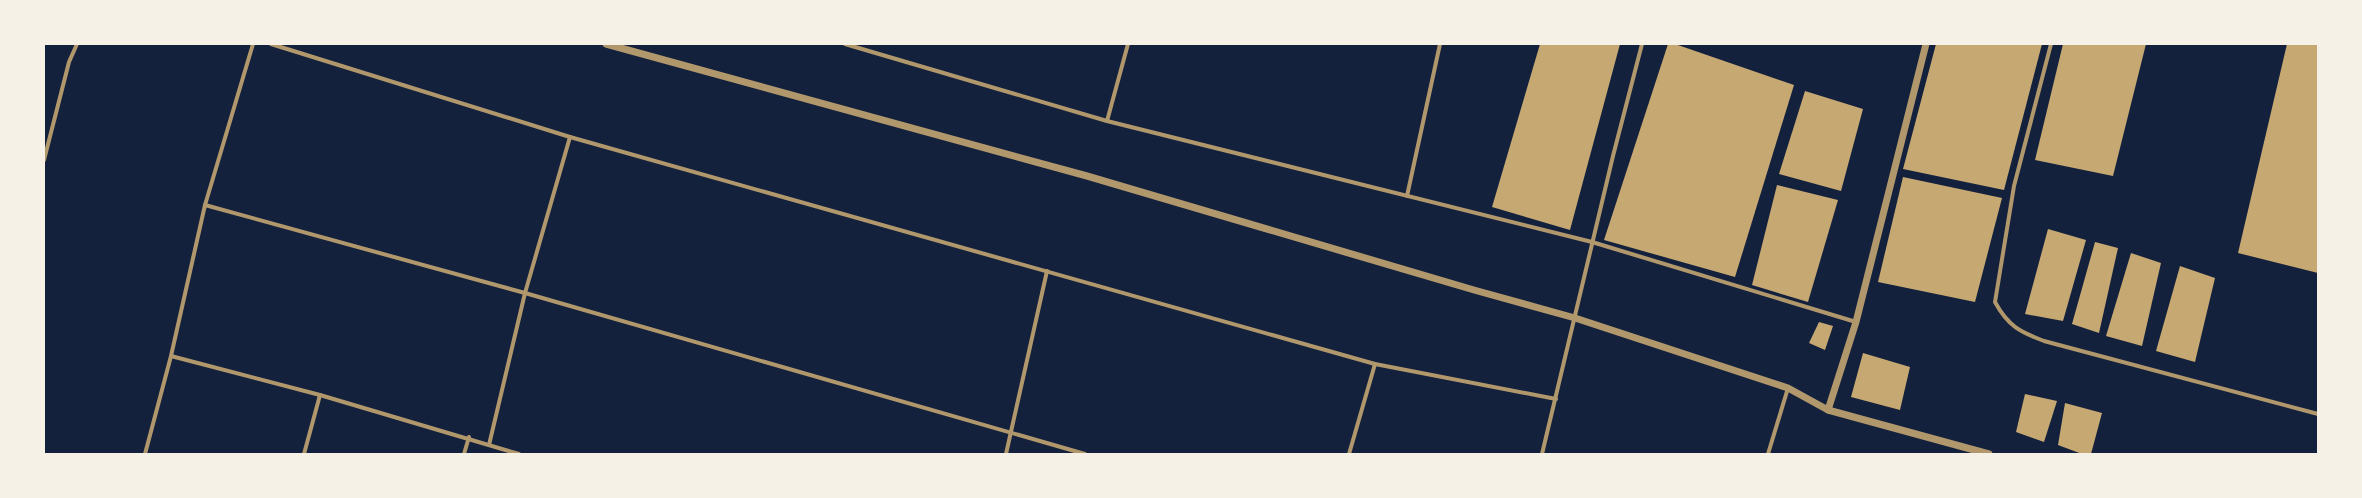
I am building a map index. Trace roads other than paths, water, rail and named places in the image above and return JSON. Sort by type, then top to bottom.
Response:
[{"type":"street","points":[[44,160],[68,62],[76,44]]},
{"type":"street","points":[[144,454],[171,356],[205,205],[253,44]]},
{"type":"street","points":[[271,44],[570,137],[1375,364],[1556,399]]},
{"type":"street","points":[[606,44],[1087,176],[1474,290],[1575,318],[1788,388],[1828,410],[1989,454]]},
{"type":"street","points":[[845,44],[1107,122],[1592,242],[1856,322]]},
{"type":"street","points":[[1107,122],[1128,44]]},
{"type":"street","points":[[1407,196],[1440,44]]},
{"type":"street","points":[[1542,454],[1592,242],[1642,44]]},
{"type":"street","points":[[1828,410],[1856,322],[1926,44]]},
{"type":"street","points":[[2051,44],[2014,186],[1995,302],[2004,319],[2022,333],[2044,341],[2318,414]]},
{"type":"street","points":[[489,445],[525,292],[570,137]]},
{"type":"street","points":[[205,205],[525,292],[1084,454]]},
{"type":"street","points":[[1006,454],[1046,272]]},
{"type":"street","points":[[171,356],[320,395],[469,437],[519,454]]},
{"type":"street","points":[[1349,454],[1375,364]]},
{"type":"street","points":[[1768,454],[1788,388]]},
{"type":"street","points":[[304,454],[320,395]]},
{"type":"street","points":[[464,454],[469,437]]}]
